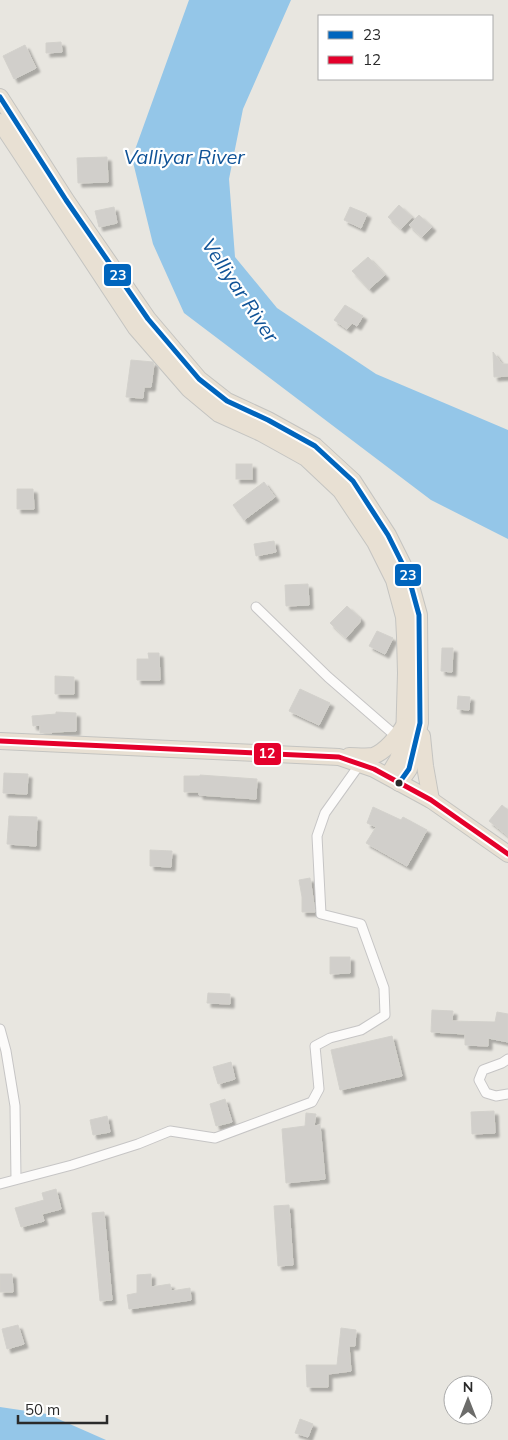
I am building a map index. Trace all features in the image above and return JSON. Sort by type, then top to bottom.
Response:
[{"type":"highway","points":[[0,97],[66,200],[148,319],[199,378],[227,401],[268,420],[315,446],[353,481],[388,535],[408,574],[419,615],[408,728],[398,759],[394,780]]},
{"type":"highway","points":[[0,122],[136,328],[189,389],[219,414],[261,433],[306,458],[341,491],[375,542],[394,580],[404,617],[408,728],[425,766],[431,800]]},
{"type":"highway","points":[[0,740],[339,757],[374,756],[408,728]]},
{"type":"highway","points":[[339,757],[374,769],[431,800],[508,854]]},
{"type":"street","points":[[256,606],[328,677],[408,728]]},
{"type":"street","points":[[0,1184],[72,1165],[138,1144],[170,1131],[215,1138],[312,1102],[319,1089],[315,1046],[330,1038],[361,1030],[385,1015],[384,988],[361,924],[321,914],[317,836],[325,813],[360,764]]},
{"type":"street","points":[[0,1029],[6,1051],[15,1106],[16,1179]]},
{"type":"street","points":[[508,1059],[483,1070],[479,1080],[486,1093],[496,1096],[508,1094]]},
{"type":"water","name":"Valliyar River","points":[[189,0],[291,0],[243,109],[229,179],[235,257],[277,308],[376,374],[508,430],[508,539],[431,500],[184,313],[153,244],[132,158]]},
{"type":"water","points":[[0,1407],[47,1414],[106,1440],[0,1440]]},
{"type":"building","points":[[61,42],[62,52],[46,53],[46,43]]},
{"type":"building","points":[[25,45],[36,68],[14,79],[3,56]]},
{"type":"building","points":[[107,157],[108,182],[78,183],[77,158]]},
{"type":"building","points":[[399,205],[412,217],[401,229],[388,217]]},
{"type":"building","points":[[114,207],[117,223],[99,227],[95,211]]},
{"type":"building","points":[[350,207],[367,214],[361,228],[344,220]]},
{"type":"building","points":[[419,215],[432,227],[422,237],[409,225]]},
{"type":"building","points":[[368,257],[385,275],[369,289],[352,271]]},
{"type":"building","points":[[345,305],[363,316],[357,326],[352,323],[347,329],[334,320]]},
{"type":"building","points":[[493,352],[502,364],[508,364],[508,376],[494,377]]},
{"type":"building","points":[[131,360],[153,362],[154,364],[151,387],[144,387],[143,398],[126,397]]},
{"type":"building","points":[[236,464],[252,464],[252,479],[236,479]]},
{"type":"building","points":[[264,482],[275,497],[244,520],[233,505]]},
{"type":"building","points":[[17,489],[33,489],[34,509],[17,509]]},
{"type":"building","points":[[274,541],[276,552],[256,556],[254,544]]},
{"type":"building","points":[[308,584],[309,605],[286,606],[285,585]]},
{"type":"building","points":[[347,606],[360,618],[360,622],[346,638],[330,623]]},
{"type":"building","points":[[377,631],[393,638],[385,654],[369,646]]},
{"type":"building","points":[[442,648],[453,648],[452,672],[441,671]]},
{"type":"building","points":[[148,653],[159,653],[160,680],[137,680],[137,659],[149,659]]},
{"type":"building","points":[[55,676],[74,677],[74,694],[55,694]]},
{"type":"building","points":[[300,689],[330,703],[319,725],[289,711]]},
{"type":"building","points":[[458,696],[470,697],[469,710],[457,709]]},
{"type":"building","points":[[56,712],[76,713],[76,731],[40,733],[40,725],[33,726],[32,716],[56,714]]},
{"type":"building","points":[[4,773],[28,774],[27,794],[3,793]]},
{"type":"building","points":[[200,775],[257,779],[256,799],[199,795],[199,792],[184,792],[184,776]]},
{"type":"building","points":[[502,805],[508,810],[508,836],[489,821]]},
{"type":"building","points":[[373,807],[401,820],[403,817],[427,830],[407,866],[366,843],[376,827],[367,823]]},
{"type":"building","points":[[9,816],[37,817],[36,846],[7,844]]},
{"type":"building","points":[[150,850],[172,851],[171,867],[150,866]]},
{"type":"building","points":[[310,878],[315,912],[302,912],[299,880]]},
{"type":"building","points":[[330,957],[350,957],[350,973],[330,974]]},
{"type":"building","points":[[208,993],[230,994],[230,1004],[207,1003]]},
{"type":"building","points":[[432,1010],[453,1011],[452,1021],[495,1022],[497,1012],[508,1014],[508,1042],[488,1038],[488,1046],[465,1045],[465,1034],[431,1032]]},
{"type":"building","points":[[392,1036],[402,1076],[340,1090],[331,1050]]},
{"type":"building","points":[[231,1062],[235,1079],[218,1084],[213,1067]]},
{"type":"building","points":[[225,1099],[232,1122],[216,1126],[210,1104]]},
{"type":"building","points":[[494,1111],[495,1133],[472,1134],[471,1112]]},
{"type":"building","points":[[306,1113],[316,1114],[314,1126],[320,1125],[325,1179],[286,1183],[282,1129],[305,1126]]},
{"type":"building","points":[[107,1116],[110,1132],[93,1135],[90,1120]]},
{"type":"building","points":[[56,1189],[61,1209],[42,1214],[44,1221],[21,1227],[15,1208],[44,1200],[42,1193]]},
{"type":"building","points":[[289,1205],[293,1265],[278,1266],[274,1206]]},
{"type":"building","points":[[104,1212],[112,1300],[100,1301],[92,1213]]},
{"type":"building","points":[[0,1274],[12,1274],[13,1292],[0,1292]]},
{"type":"building","points":[[151,1274],[151,1287],[170,1284],[171,1291],[190,1288],[191,1300],[129,1309],[127,1295],[137,1293],[137,1275]]},
{"type":"building","points":[[18,1325],[24,1344],[7,1349],[2,1329]]},
{"type":"building","points":[[341,1328],[356,1330],[355,1346],[349,1346],[351,1371],[328,1374],[328,1387],[307,1387],[306,1365],[337,1365]]},
{"type":"building","points":[[300,1419],[313,1424],[308,1437],[295,1433]]},
{"type":"transit line","name":"23","points":[[0,97],[66,200],[148,319],[199,379],[227,401],[268,420],[315,446],[353,481],[388,535],[408,575],[419,615],[420,723],[409,769],[399,783]]},
{"type":"transit line","name":"12","points":[[0,741],[339,757],[374,769],[431,800],[508,854]]},
{"type":"water label","name":"Velliyar River","points":[[240,290]]}]
